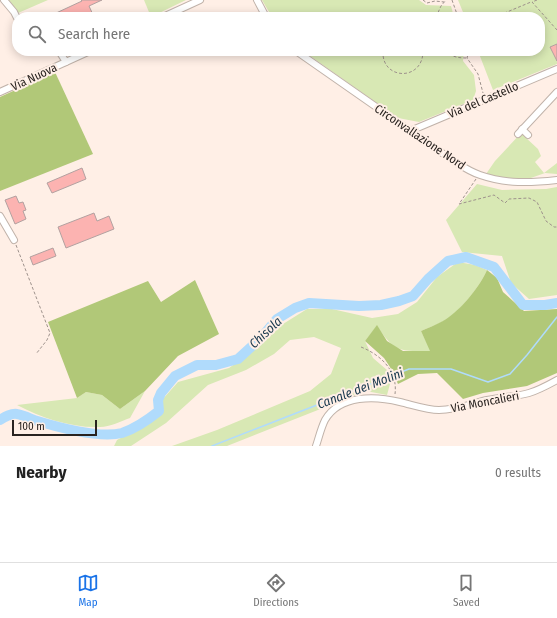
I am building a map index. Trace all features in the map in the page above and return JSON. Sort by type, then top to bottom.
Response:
[{"type":"street","points":[[4,0],[14,12]]},
{"type":"street","points":[[174,12],[200,0]]},
{"type":"street","points":[[250,0],[260,7]]},
{"type":"street","points":[[257,0],[263,12]]},
{"type":"street","points":[[62,56],[66,62]]},
{"type":"street","name":"Via Nuova","points":[[0,92],[79,56]]},
{"type":"street","name":"Circonvallazione Nord","points":[[303,56],[455,162],[478,175],[503,182],[529,183],[557,180]]},
{"type":"street","name":"Via del Castello","points":[[410,131],[557,69]]},
{"type":"street","points":[[528,135],[520,132],[557,92]]},
{"type":"street","points":[[0,216],[14,240]]},
{"type":"street","name":"Via Moncalieri","points":[[316,446],[326,419],[334,409],[358,399],[370,398],[394,401],[438,410],[453,410],[497,398],[530,393],[557,380]]},
{"type":"path","points":[[423,0],[427,3],[444,2]]},
{"type":"path","points":[[439,12],[446,0]]},
{"type":"path","points":[[452,0],[456,12]]},
{"type":"path","points":[[507,12],[537,0]]},
{"type":"path","points":[[532,2],[541,12]]},
{"type":"path","points":[[545,17],[557,30]]},
{"type":"path","points":[[384,56],[387,66],[392,71],[403,74],[409,73],[418,67],[422,62],[423,56]]},
{"type":"path","points":[[452,56],[457,58],[467,58],[478,74],[481,90],[486,99]]},
{"type":"path","points":[[478,175],[459,204],[494,195],[505,203],[509,199],[530,198],[537,202],[546,221],[554,227],[557,227]]},
{"type":"path","points":[[14,240],[50,333],[47,340],[36,354]]},
{"type":"path","points":[[361,347],[382,358],[391,371],[396,387],[394,401]]},
{"type":"green space","points":[[9,0],[48,0],[20,12],[17,12]]},
{"type":"green space","points":[[144,0],[186,0],[161,12],[149,12]]},
{"type":"green space","points":[[262,0],[419,0],[426,5],[451,6],[453,12],[269,12]]},
{"type":"green space","points":[[458,0],[557,0],[557,64],[493,90],[480,56],[545,56],[545,12],[463,12]]},
{"type":"green space","points":[[310,56],[464,56],[463,61],[474,75],[476,91],[473,100],[419,122],[398,118]]},
{"type":"green space","points":[[55,72],[93,154],[0,191],[0,97]]},
{"type":"green space","points":[[522,132],[525,135],[524,136],[538,149],[541,156],[535,162],[544,173],[557,163],[557,174],[545,173],[528,179],[503,178],[486,174],[495,161]]},
{"type":"green space","points":[[477,184],[502,190],[546,189],[557,187],[557,295],[529,299],[511,283],[502,256],[462,252],[446,220]]},
{"type":"green space","points":[[458,262],[475,265],[487,270],[476,289],[455,313],[443,321],[421,331],[431,351],[399,349],[383,335],[377,326],[365,341],[373,358],[387,370],[390,384],[387,395],[366,391],[227,446],[172,446],[217,430],[310,391],[331,374],[341,348],[314,337],[290,340],[274,354],[246,370],[208,385],[166,423],[131,446],[114,446],[117,440],[153,421],[161,412],[162,400],[178,382],[229,368],[256,349],[283,324],[307,309],[332,309],[372,318],[398,314],[417,302],[437,277]]},
{"type":"green space","points":[[487,270],[497,278],[503,292],[524,311],[557,309],[557,373],[527,386],[483,393],[463,399],[437,373],[418,374],[398,384],[384,358],[365,341],[377,325],[387,341],[403,351],[430,351],[421,331],[443,321],[454,313],[476,289]]},
{"type":"green space","points":[[195,280],[219,334],[178,356],[145,391],[120,409],[102,395],[86,392],[77,398],[48,322],[148,281],[161,302]]},
{"type":"green space","points":[[145,391],[130,418],[104,427],[89,427],[68,424],[36,414],[17,405],[77,398],[86,392],[102,395],[120,409]]},
{"type":"building","points":[[81,0],[102,0],[89,6],[92,12],[58,12],[82,1]]},
{"type":"building","points":[[557,44],[557,61],[550,47]]},
{"type":"building","points":[[82,168],[86,179],[52,193],[47,183]]},
{"type":"building","points":[[16,196],[19,203],[23,202],[26,210],[23,211],[26,219],[15,224],[5,200]]},
{"type":"building","points":[[94,213],[97,221],[109,216],[114,229],[66,248],[58,227]]},
{"type":"building","points":[[53,248],[56,256],[33,265],[30,257]]},
{"type":"waterway","name":"Chisola","points":[[0,420],[10,415],[17,414],[66,429],[102,434],[122,433],[141,424],[159,411],[158,400],[161,393],[175,376],[197,365],[216,365],[238,359],[261,338],[277,319],[295,308],[309,303],[359,306],[381,305],[399,301],[413,296],[428,279],[448,261],[466,257],[494,267],[523,305],[545,305],[557,303]]},
{"type":"waterway","name":"Canale dei Molini","points":[[212,446],[409,369],[451,369],[488,382],[510,374],[557,317]]}]
